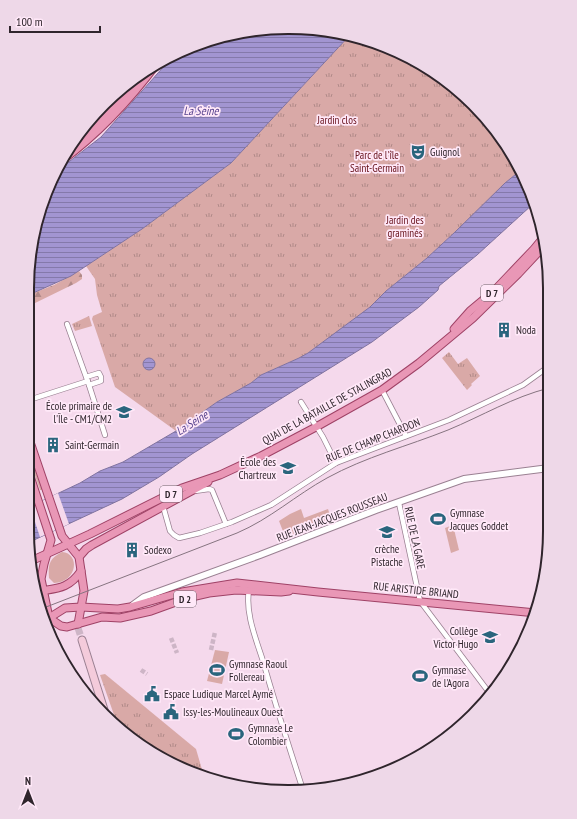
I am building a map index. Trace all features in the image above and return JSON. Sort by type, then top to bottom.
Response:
[{"type":"main road","points":[[75,150],[95,134],[112,117],[147,77]]},
{"type":"main road","points":[[95,124],[130,90]]},
{"type":"main road","name":"QUAI DE LA BATAILLE DE STALINGRAD","points":[[439,346],[468,313],[494,291],[539,243]]},
{"type":"main road","name":"QUAI DE LA BATAILLE DE STALINGRAD","points":[[79,557],[92,545],[163,506],[194,491],[220,475],[316,427],[382,390],[400,378],[473,318],[540,250]]},
{"type":"main road","points":[[34,454],[62,536],[79,557],[84,591],[78,626]]},
{"type":"main road","name":"QUAI DE LA BATAILLE DE STALINGRAD","points":[[48,553],[123,518],[182,488],[220,475]]},
{"type":"main road","points":[[34,489],[51,540],[42,576],[46,605]]},
{"type":"main road","points":[[36,559],[48,553]]},
{"type":"main road","points":[[43,590],[67,585],[74,580],[81,571]]},
{"type":"main road","name":"RUE ARISTIDE BRIAND","points":[[51,621],[65,608],[81,607],[118,609],[197,589],[237,583],[249,587]]},
{"type":"main road","name":"RUE ARISTIDE BRIAND","points":[[51,623],[67,627],[78,626],[102,616],[120,618],[151,611],[187,598],[249,587],[295,589],[529,612]]},
{"type":"main road","points":[[82,640],[102,703]]},
{"type":"street","points":[[67,324],[88,381],[105,435]]},
{"type":"street","name":"RUE DE CHAMP CHARDON","points":[[163,506],[170,531],[174,536],[179,538],[200,533],[246,517],[271,504],[336,463],[449,420],[523,385],[543,371]]},
{"type":"street","points":[[34,398],[88,381]]},
{"type":"street","points":[[382,390],[406,436]]},
{"type":"street","points":[[301,402],[323,437],[336,463]]},
{"type":"street","name":"RUE JEAN-JACQUES ROUSSEAU","points":[[130,607],[144,597],[376,510],[464,479],[543,469]]},
{"type":"street","points":[[194,491],[212,490],[226,524]]},
{"type":"street","name":"RUE DE LA GARE","points":[[398,503],[420,601]]},
{"type":"street","points":[[249,587],[248,596],[251,621],[274,700],[301,784]]},
{"type":"street","points":[[420,601],[487,689]]},
{"type":"green space","name":"Parc de l'île Saint-Germain","points":[[345,41],[386,53],[401,60],[430,77],[456,97],[480,121],[500,147],[516,174],[427,258],[345,327],[308,353],[261,375],[251,383],[217,402],[176,431],[115,387],[92,319],[93,316],[102,312],[97,295],[95,279],[86,266],[142,229],[231,163]]},
{"type":"green space","points":[[79,271],[82,275],[82,279],[76,283],[34,304],[34,293],[54,285]]},
{"type":"green space","points":[[89,316],[92,326],[75,331],[72,324]]},
{"type":"green space","points":[[449,352],[458,364],[467,358],[480,376],[467,390],[442,358]]},
{"type":"green space","points":[[34,467],[42,490],[40,490],[34,473]]},
{"type":"green space","points":[[301,509],[304,518],[328,509],[332,522],[286,539],[279,521]]},
{"type":"green space","points":[[453,525],[459,550],[451,553],[445,528]]},
{"type":"green space","points":[[62,552],[72,557],[74,568],[68,578],[54,583],[49,578],[49,565],[54,557]]},
{"type":"green space","name":"Gymnase Raoul Follereau","points":[[215,650],[229,652],[222,684],[207,681]]},
{"type":"green space","points":[[105,674],[196,749],[202,769],[191,766],[161,751],[121,722],[114,715],[100,675]]},
{"type":"water","name":"La Seine","points":[[288,34],[322,36],[345,41],[231,163],[142,229],[71,276],[34,293],[36,255],[43,223],[53,191],[67,164],[101,137],[164,67],[191,53],[223,43],[255,36]]},
{"type":"water","name":"La Seine","points":[[516,174],[524,191],[529,208],[477,255],[439,286],[438,290],[419,307],[372,342],[192,454],[159,477],[122,499],[35,540],[34,505],[80,483],[100,471],[123,462],[176,431],[217,402],[251,383],[261,375],[308,353],[370,307],[386,291],[427,258]]},
{"type":"water","points":[[151,358],[154,359],[154,369],[147,370],[144,369],[143,362],[144,359]]},
{"type":"pier","points":[[58,493],[69,524],[40,537],[34,519],[34,505]]},
{"type":"tunnel","points":[[78,628],[82,640]]},
{"type":"tunnel","points":[[211,650],[215,632]]},
{"type":"tunnel","points":[[171,638],[177,653]]},
{"type":"tunnel","points":[[141,670],[147,674]]},
{"type":"tram line","points":[[46,607],[237,533],[261,521],[327,478],[341,471],[371,458],[461,425],[523,396],[543,390]]},
{"type":"place","name":"Guignol","points":[[418,152]]},
{"type":"place","name":"Noda","points":[[504,330]]},
{"type":"place","name":"École primaire de l'Île - CM1/CM2","points":[[124,412]]},
{"type":"place","name":"Saint-Germain","points":[[53,445]]},
{"type":"place","name":"École des Chartreux","points":[[288,468]]},
{"type":"place","name":"Gymnase Jacques Goddet","points":[[438,519]]},
{"type":"place","name":"crèche Pistache","points":[[387,532]]},
{"type":"place","name":"Sodexo","points":[[132,550]]},
{"type":"place","name":"Collège Victor Hugo","points":[[490,637]]},
{"type":"place","name":"Gymnase Raoul Follereau","points":[[217,670]]},
{"type":"place","name":"Gymnase de l'Agora","points":[[420,676]]},
{"type":"place","name":"Espace Ludique Marcel Aymé","points":[[152,694]]},
{"type":"place","name":"Issy-les-Moulineaux Ouest","points":[[171,712]]},
{"type":"place","name":"Gymnase Le Colombier","points":[[236,734]]},
{"type":"park label","name":"Jardin clos","points":[[337,120]]},
{"type":"park label","name":"Jardin des graminés","points":[[405,226]]}]
